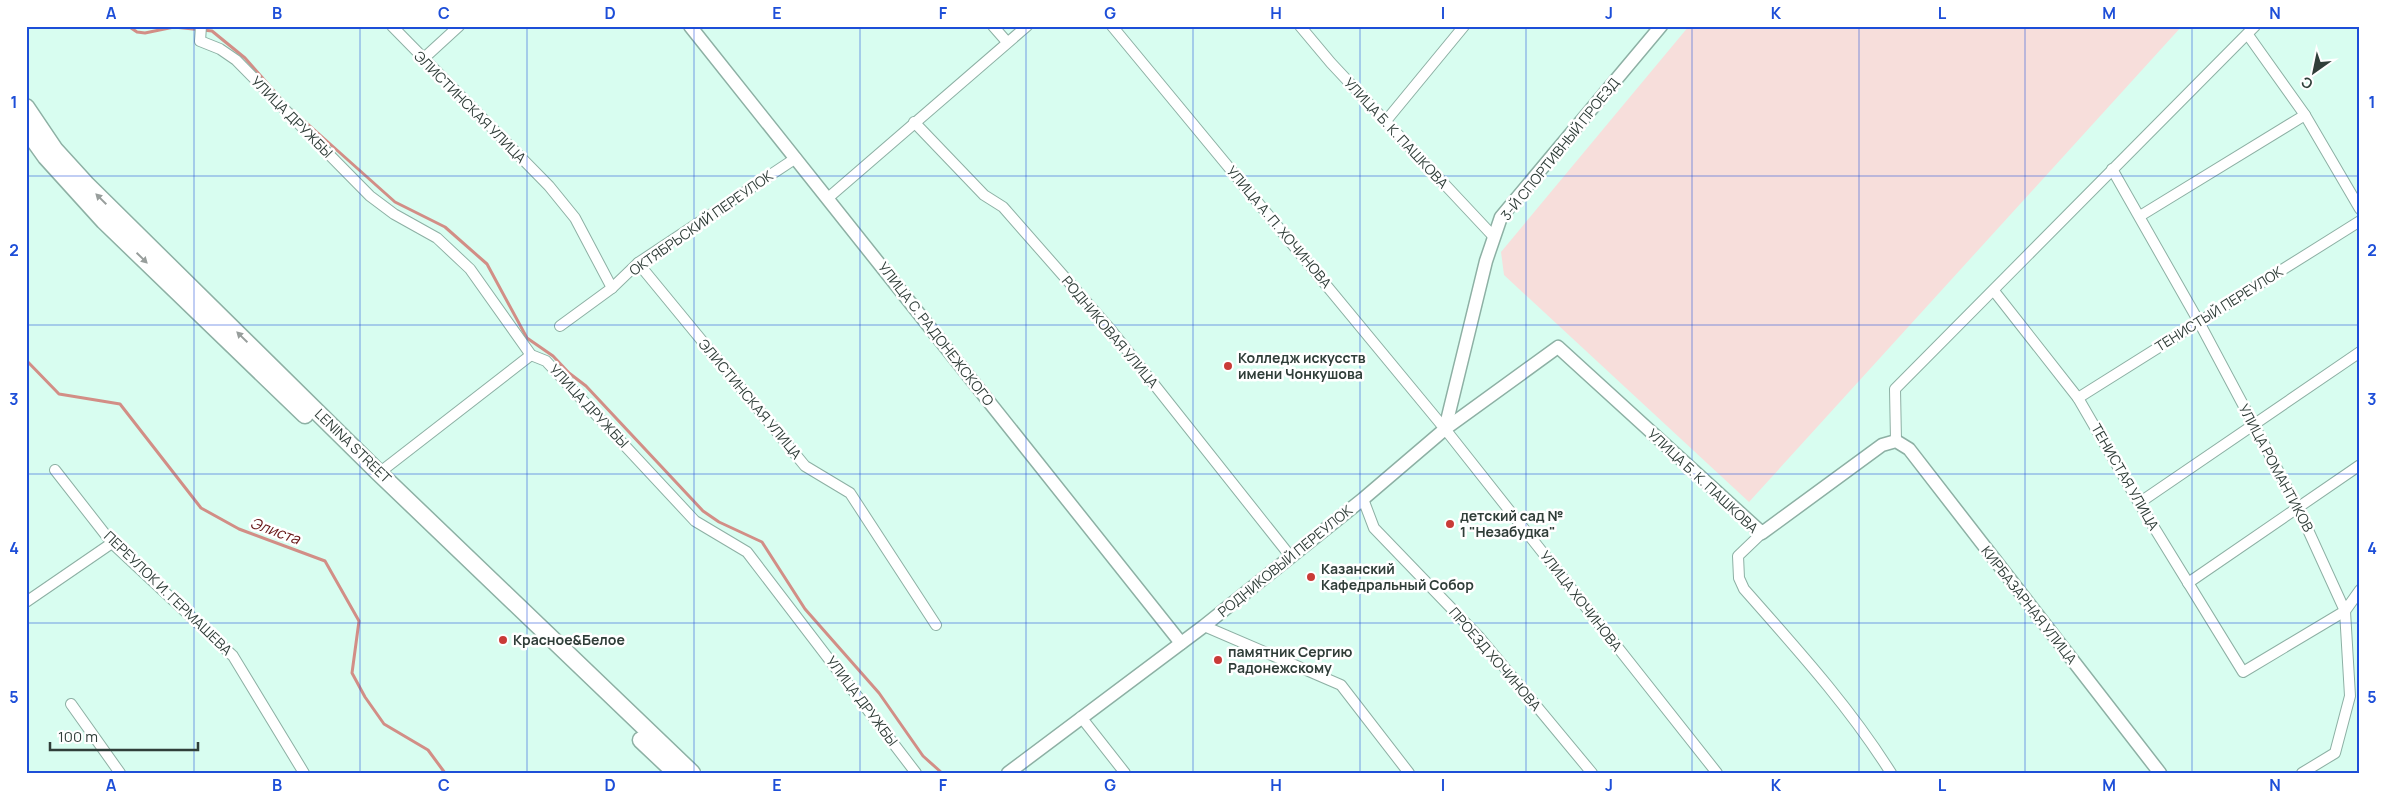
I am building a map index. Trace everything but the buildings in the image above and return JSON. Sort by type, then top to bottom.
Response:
[{"type":"main road","name":"LENINA STREET","points":[[26,107],[55,150],[86,184],[380,473],[692,773]]},
{"type":"main road","name":"LENINA STREET","points":[[26,129],[46,158],[104,221],[676,773]]},
{"type":"street","name":"УЛИЦА ДРУЖБЫ","points":[[201,26],[200,40],[220,49],[236,60],[370,196],[394,214],[437,238],[470,269],[531,356],[546,361],[695,521],[748,552],[916,773]]},
{"type":"street","name":"ЭЛИСТИНСКАЯ УЛИЦА","points":[[392,26],[549,186],[575,218],[612,288]]},
{"type":"street","points":[[423,59],[459,26]]},
{"type":"street","name":"УЛИЦА С. РАДОНЕЖСКОГО","points":[[690,26],[1181,643]]},
{"type":"street","points":[[993,26],[1007,42]]},
{"type":"street","points":[[828,198],[1027,26]]},
{"type":"street","name":"УЛИЦА А. П. ХОЧИНОВА","points":[[1112,26],[1445,429]]},
{"type":"street","name":"УЛИЦА Б. К. ПАШКОВА","points":[[1300,26],[1385,122],[1494,238]]},
{"type":"street","points":[[1385,122],[1464,26]]},
{"type":"street","name":"3-Й СПОРТИВНЫЙ ПРОЕЗД","points":[[1445,429],[1501,217],[1661,26]]},
{"type":"street","points":[[1762,533],[1882,445],[1896,441],[1895,389],[2255,26]]},
{"type":"street","points":[[2248,35],[2305,115],[2360,209]]},
{"type":"street","points":[[2140,216],[2305,115]]},
{"type":"street","name":"РОДНИКОВАЯ УЛИЦА","points":[[914,122],[984,195],[1003,207],[1111,330],[1291,557]]},
{"type":"street","name":"ОКТЯБРЬСКИЙ ПЕРЕУЛОК","points":[[560,326],[612,288],[638,263],[796,158]]},
{"type":"street","name":"УЛИЦА РОМАНТИКОВ","points":[[2112,169],[2199,322],[2298,508],[2345,611],[2350,696],[2335,753],[2302,773]]},
{"type":"street","name":"ТЕНИСТЫЙ ПЕРЕУЛОК","points":[[2078,398],[2360,221]]},
{"type":"street","name":"ЭЛИСТИНСКАЯ УЛИЦА","points":[[638,263],[805,466],[850,493],[936,625]]},
{"type":"street","name":"ТЕНИСТАЯ УЛИЦА","points":[[1994,290],[2078,398],[2139,503],[2243,672],[2345,611]]},
{"type":"street","name":"РОДНИКОВЫЙ ПЕРЕУЛОК","points":[[1008,773],[1204,626],[1291,557],[1445,429],[1558,346]]},
{"type":"street","name":"УЛИЦА Б. К. ПАШКОВА","points":[[1558,346],[1762,533],[1738,556],[1739,578],[1744,589],[1809,663],[1874,746],[1891,773]]},
{"type":"street","points":[[2139,503],[2360,352]]},
{"type":"street","points":[[380,473],[531,356]]},
{"type":"street","name":"УЛИЦА ХОЧИНОВА","points":[[1445,429],[1717,773]]},
{"type":"street","name":"КИРБАЗАРНАЯ УЛИЦА","points":[[1896,441],[1909,449],[2160,773]]},
{"type":"street","points":[[2188,583],[2360,465]]},
{"type":"street","name":"ПЕРЕУЛОК И. ГЕРМАШЕВА","points":[[55,470],[112,543],[233,656],[304,773]]},
{"type":"street","name":"ПРОЕЗД ХОЧИНОВА","points":[[1363,498],[1374,528],[1480,638],[1592,773]]},
{"type":"street","points":[[26,602],[112,543]]},
{"type":"street","points":[[2345,611],[2360,590]]},
{"type":"street","points":[[1204,626],[1342,685],[1409,773]]},
{"type":"street","points":[[71,704],[120,773]]},
{"type":"street","points":[[1082,717],[1125,773]]},
{"type":"shaded area","points":[[1689,26],[2182,26],[1749,502],[1504,275],[1501,252]]},
{"type":"waterway","points":[[128,26],[137,32],[145,33],[174,27],[212,31],[245,58],[281,99]]},
{"type":"waterway","points":[[292,110],[395,202],[445,227],[487,264],[527,338],[553,356],[569,373],[586,386],[703,511],[719,522],[762,542],[805,609],[879,693],[923,756],[942,773]]},
{"type":"waterway","name":"Элиста","points":[[26,360],[59,394],[120,404],[201,508],[239,529],[325,561],[359,621],[352,673],[365,697],[384,724],[428,750],[445,773]]},
{"type":"place","name":"Колледж искусств имени Чонкушова","points":[[1228,366]]},
{"type":"place","name":"детский сад № 1 \"Незабудка\"","points":[[1450,524]]},
{"type":"place","name":"Казанский Кафедральный Собор","points":[[1311,577]]},
{"type":"place","name":"Красное&Белое","points":[[503,640]]},
{"type":"place","name":"памятник Сергию Радонежскому","points":[[1218,660]]}]
